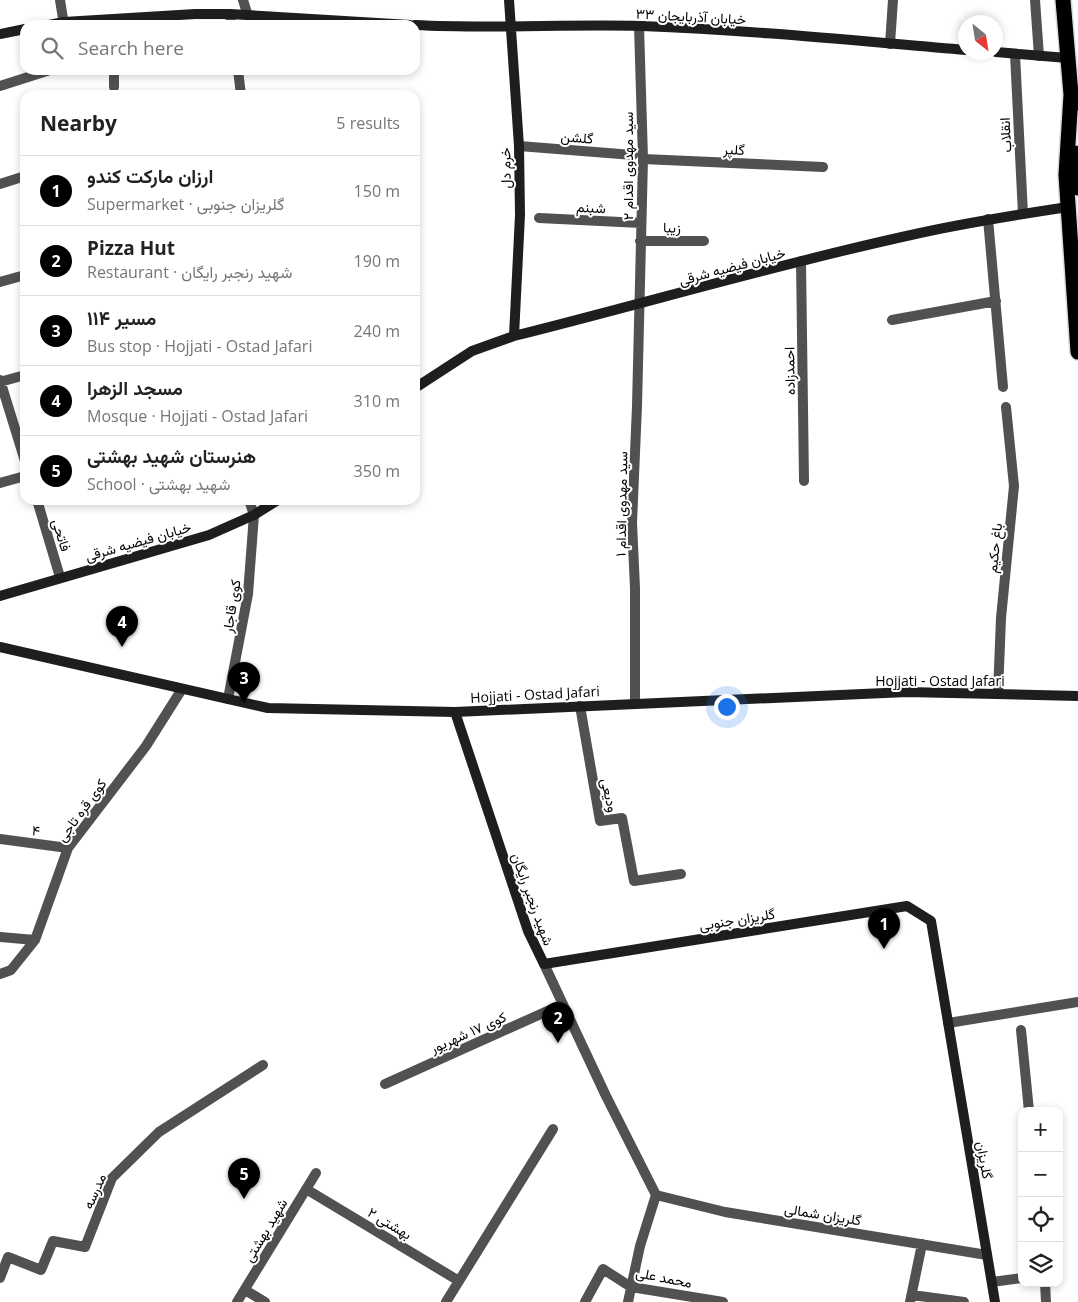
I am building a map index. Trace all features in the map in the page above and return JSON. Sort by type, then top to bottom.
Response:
[{"type":"highway","points":[[1063,0],[1078,188]]},
{"type":"highway","points":[[1071,95],[1066,175],[1078,352]]},
{"type":"street","points":[[60,0],[63,20]]},
{"type":"street","points":[[243,0],[248,16]]},
{"type":"street","name":"خرم دل","points":[[509,0],[519,146],[520,215],[514,336]]},
{"type":"street","points":[[890,44],[893,0]]},
{"type":"street","points":[[1035,0],[1039,56]]},
{"type":"street","points":[[141,20],[195,14],[230,14],[320,20]]},
{"type":"street","points":[[230,14],[231,20]]},
{"type":"street","name":"خیابان آذربایجان ۳۳","points":[[420,25],[457,28],[639,26],[708,29],[958,49]]},
{"type":"street","name":"سید مهدوی اقدام ۲","points":[[638,305],[641,223],[638,157],[639,26]]},
{"type":"street","points":[[0,34],[20,30]]},
{"type":"street","points":[[1003,53],[1067,58]]},
{"type":"street","name":"انقلاب","points":[[1014,54],[1023,214]]},
{"type":"street","points":[[0,86],[34,75]]},
{"type":"street","points":[[114,75],[114,87]]},
{"type":"street","points":[[239,75],[240,90]]},
{"type":"street","name":"گلشن","points":[[519,146],[638,157]]},
{"type":"street","name":"گلپر","points":[[638,157],[823,167]]},
{"type":"street","points":[[0,184],[20,178]]},
{"type":"street","name":"خیابان فیضیه شرقی","points":[[420,385],[472,351],[514,336],[801,261],[910,235],[988,219],[1068,206]]},
{"type":"street","name":"شبنم","points":[[539,218],[641,223]]},
{"type":"street","points":[[988,219],[1002,387]]},
{"type":"street","name":"زیبا","points":[[640,240],[704,241]]},
{"type":"street","name":"احمدزاده","points":[[801,261],[804,481]]},
{"type":"street","points":[[0,282],[20,276]]},
{"type":"street","points":[[892,320],[996,301]]},
{"type":"street","name":"سید مهدوی اقدام ۱","points":[[635,702],[635,588],[632,523],[637,406],[638,305]]},
{"type":"street","points":[[20,376],[0,382],[20,445]]},
{"type":"street","name":"باغ حکیم","points":[[998,693],[1001,618],[1014,486],[1006,407]]},
{"type":"street","points":[[0,483],[20,477]]},
{"type":"street","name":"فاتحی","points":[[38,505],[60,577]]},
{"type":"street","points":[[251,505],[254,515]]},
{"type":"street","name":"خیابان فیضیه شرقی","points":[[0,596],[209,535],[254,515],[270,505]]},
{"type":"street","name":"کوی قاجار","points":[[228,700],[248,594],[254,515]]},
{"type":"street","name":"Hojjati - Ostad Jafari","points":[[0,647],[182,690],[268,708],[456,712],[635,702],[907,692],[1078,696]]},
{"type":"street","name":"کوی قره تاجی","points":[[0,974],[11,970],[35,940],[68,848],[146,746],[182,690]]},
{"type":"street","name":"ودیعی","points":[[580,706],[600,821],[622,818],[634,881],[681,874]]},
{"type":"street","name":"شهید رنجبر رایگان","points":[[456,712],[528,931],[606,1096],[656,1195]]},
{"type":"street","name":"۴","points":[[0,839],[68,848]]},
{"type":"street","name":"گلریزان جنوبی","points":[[544,964],[907,906],[931,921]]},
{"type":"street","name":"گلریزان","points":[[931,921],[995,1302]]},
{"type":"street","points":[[0,937],[35,940]]},
{"type":"street","points":[[948,1023],[1078,1002]]},
{"type":"street","name":"کوی ۱۷ شهریور","points":[[385,1084],[563,1004]]},
{"type":"street","points":[[1021,1030],[1029,1107]]},
{"type":"street","name":"مدرسه","points":[[0,1278],[8,1257],[41,1270],[53,1240],[85,1247],[112,1178],[159,1132],[263,1065]]},
{"type":"street","points":[[446,1302],[553,1129]]},
{"type":"street","name":"شهید بهشتی","points":[[237,1302],[316,1173]]},
{"type":"street","name":"بهشتی ۲","points":[[306,1189],[459,1281]]},
{"type":"street","points":[[628,1302],[640,1246],[656,1195]]},
{"type":"street","name":"گلریزان شمالی","points":[[656,1195],[725,1212],[987,1255]]},
{"type":"street","points":[[922,1244],[911,1298],[964,1302]]},
{"type":"street","name":"محمد علی","points":[[585,1302],[603,1269],[631,1287],[723,1302]]},
{"type":"street","points":[[992,1282],[1018,1279]]},
{"type":"street","points":[[1045,1287],[1046,1302]]},
{"type":"street","points":[[245,1290],[265,1302]]},
{"type":"place","name":"مسجد الزهرا","points":[[122,647]]},
{"type":"place","name":"مسیر ۱۱۴","points":[[244,703]]},
{"type":"place","name":"ارزان مارکت کندو","points":[[884,949]]},
{"type":"place","name":"Pizza Hut","points":[[558,1043]]},
{"type":"place","name":"هنرستان شهید بهشتی","points":[[244,1199]]}]
